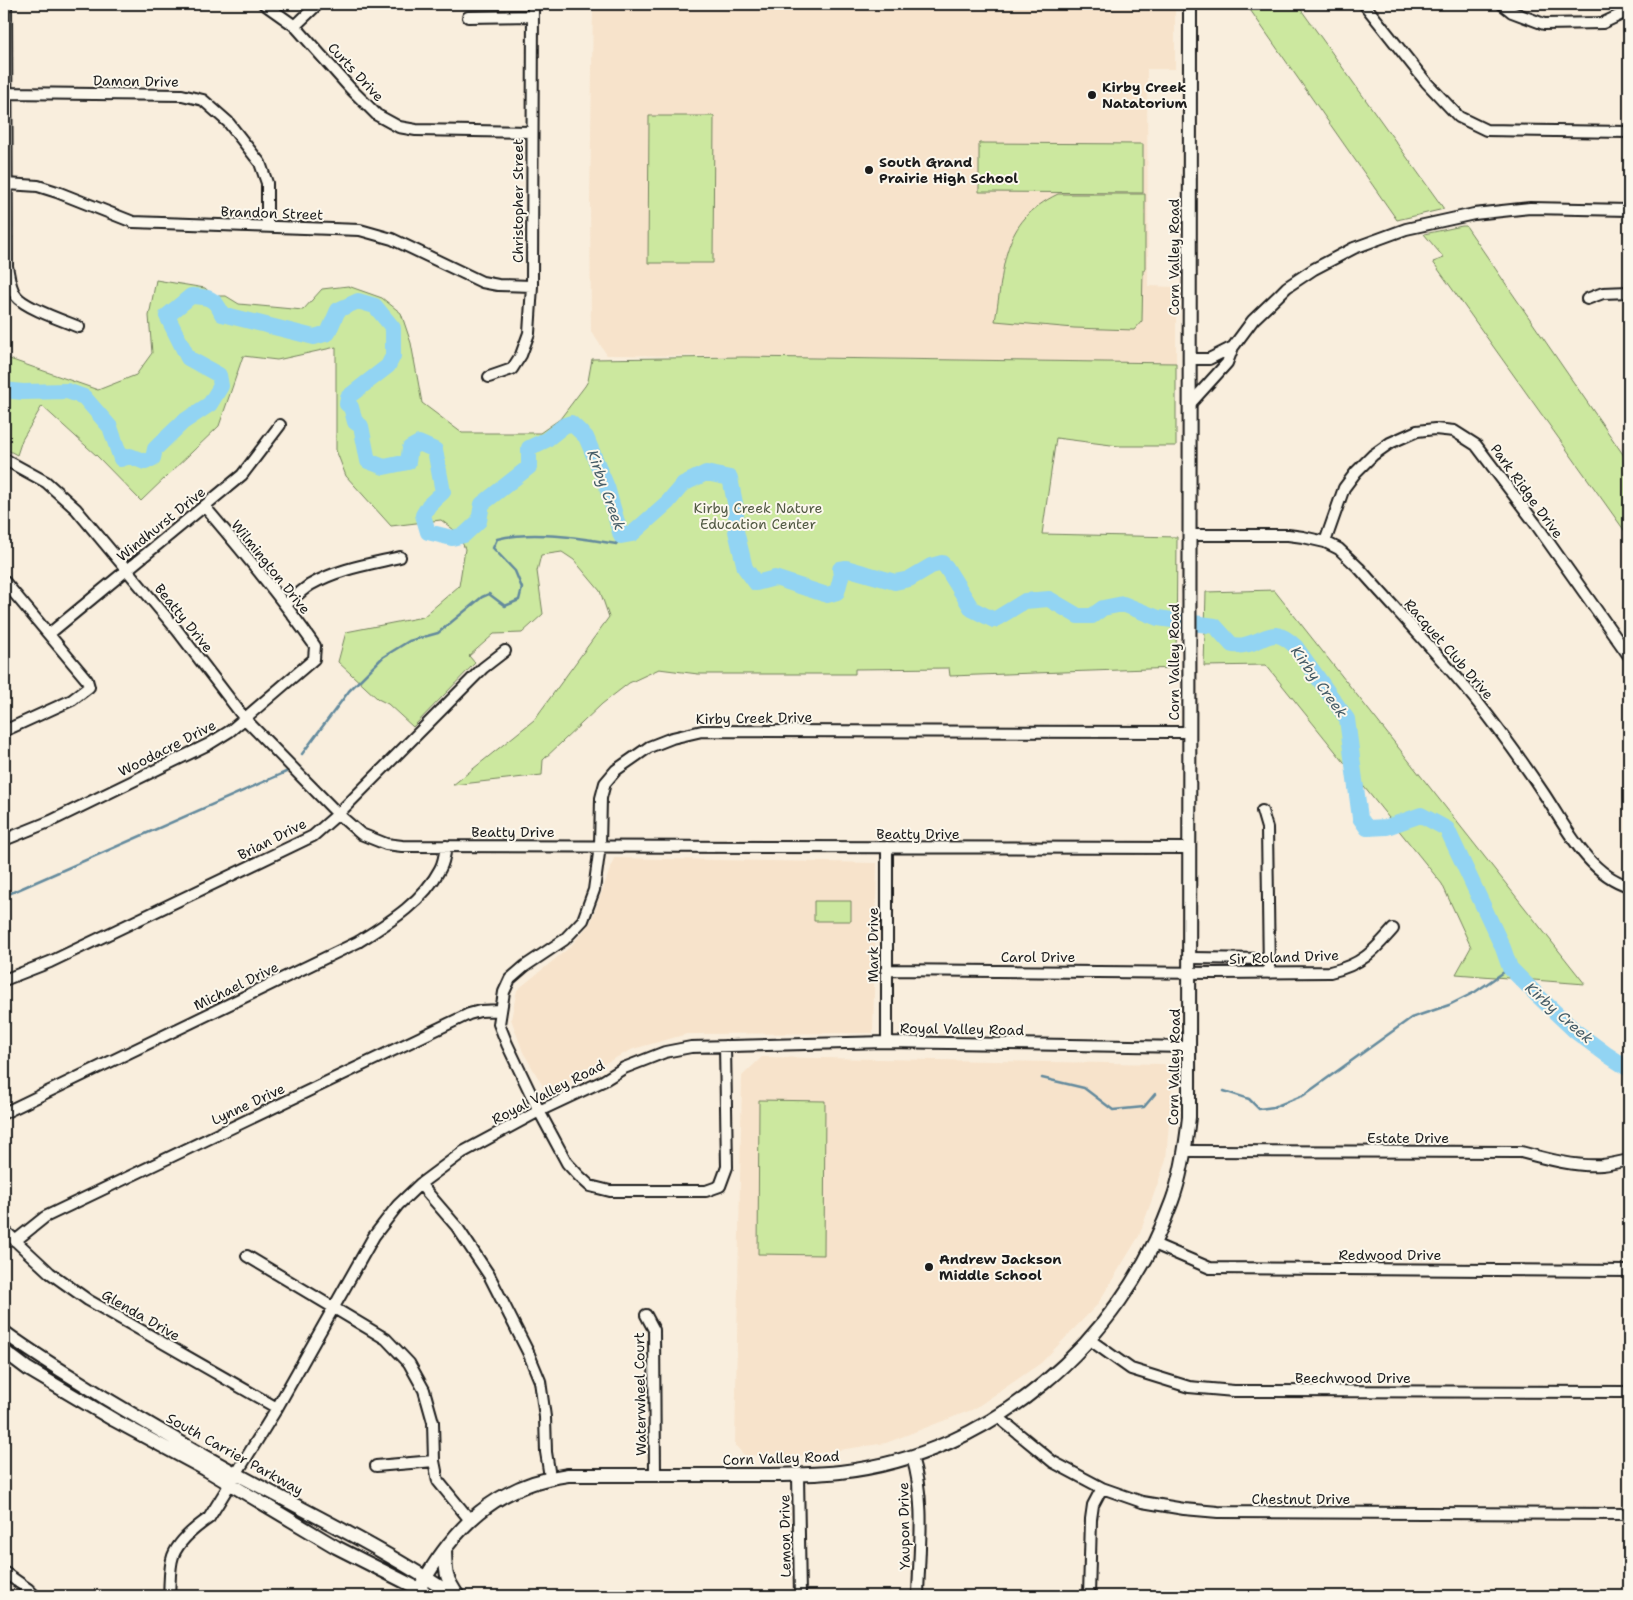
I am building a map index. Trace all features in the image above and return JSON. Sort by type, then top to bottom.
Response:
[{"type":"main road","name":"Corn Valley Road","points":[[421,1594],[426,1577],[445,1549],[470,1520],[491,1502],[512,1490],[550,1477],[568,1475],[798,1475],[841,1472],[912,1457],[950,1442],[998,1417],[1053,1377],[1090,1340],[1128,1290],[1154,1244],[1173,1199],[1185,1151],[1190,1117],[1190,4]]},
{"type":"main road","name":"South Carrier Parkway","points":[[4,1332],[39,1357],[233,1479],[336,1547],[421,1594]]},
{"type":"main road","name":"South Carrier Parkway","points":[[4,1351],[28,1369],[114,1420],[233,1479],[361,1538],[454,1596]]},
{"type":"main road","points":[[445,1549],[447,1579],[458,1596]]},
{"type":"street","points":[[6,4],[7,266],[10,285],[17,297],[30,306],[79,327]]},
{"type":"street","name":"Curts Drive","points":[[264,4],[295,26],[350,88],[377,114],[399,127],[416,130],[532,132]]},
{"type":"street","points":[[295,26],[318,4]]},
{"type":"street","name":"Christopher Street","points":[[489,377],[512,369],[522,355],[530,333],[532,286],[533,4]]},
{"type":"street","points":[[1364,4],[1426,82],[1458,117],[1486,130],[1629,132]]},
{"type":"street","points":[[1502,4],[1512,12],[1544,24],[1603,23],[1622,14],[1629,8]]},
{"type":"street","points":[[468,17],[533,16]]},
{"type":"street","name":"Damon Drive","points":[[7,93],[182,95],[202,100],[228,122],[260,163],[267,183],[267,227]]},
{"type":"street","name":"Brandon Street","points":[[7,184],[38,186],[58,192],[133,222],[360,230],[392,239],[482,282],[498,285],[532,286]]},
{"type":"street","points":[[1189,405],[1227,363],[1233,347],[1254,320],[1277,297],[1314,269],[1354,248],[1406,229],[1474,214],[1530,208],[1629,210]]},
{"type":"street","points":[[1588,299],[1603,292],[1629,292]]},
{"type":"street","points":[[1189,359],[1210,360],[1233,347]]},
{"type":"street","name":"Windhurst Drive","points":[[49,634],[242,475],[280,425]]},
{"type":"street","name":"Park Ridge Drive","points":[[1325,542],[1344,488],[1373,454],[1390,443],[1417,430],[1435,428],[1454,431],[1476,445],[1629,656]]},
{"type":"street","name":"Beatty Drive","points":[[4,459],[46,482],[76,509],[177,630],[244,719],[338,814],[361,834],[386,844],[402,846],[1189,848]]},
{"type":"street","name":"Wilmington Drive","points":[[204,507],[286,605],[315,646]]},
{"type":"street","name":"Racquet Club Drive","points":[[1189,535],[1288,535],[1325,542],[1339,549],[1359,568],[1475,699],[1506,740],[1588,858],[1607,875],[1629,886]]},
{"type":"street","points":[[286,605],[308,586],[324,578],[359,566],[400,557]]},
{"type":"street","points":[[4,581],[87,680],[89,687],[72,700],[4,731]]},
{"type":"street","name":"Woodacre Drive","points":[[4,837],[51,822],[108,792],[209,744],[230,731],[314,659],[315,646]]},
{"type":"street","name":"Brian Drive","points":[[4,980],[50,962],[312,836],[338,814],[483,668],[505,651]]},
{"type":"street","name":"Kirby Creek Drive","points":[[725,1046],[726,1167],[720,1186],[706,1191],[610,1191],[590,1186],[567,1163],[539,1111],[499,1024],[504,992],[510,979],[524,966],[564,940],[582,920],[594,890],[600,846],[601,798],[605,783],[616,770],[649,747],[694,732],[773,730],[1189,732]]},
{"type":"street","points":[[1262,812],[1267,828],[1269,973]]},
{"type":"street","name":"Michael Drive","points":[[4,1113],[358,942],[397,917],[427,888],[441,868],[446,846]]},
{"type":"street","name":"Mark Drive","points":[[887,847],[887,1042]]},
{"type":"street","name":"Sir Roland Drive","points":[[1190,972],[1330,972],[1348,968],[1373,951],[1393,929]]},
{"type":"street","name":"Sir Roland Drive","points":[[1190,958],[1268,959]]},
{"type":"street","name":"Carol Drive","points":[[886,970],[1190,972]]},
{"type":"street","name":"Lynne Drive","points":[[15,1241],[45,1217],[460,1018],[480,1011],[501,1010]]},
{"type":"street","name":"Royal Valley Road","points":[[169,1596],[173,1556],[180,1544],[194,1528],[209,1518],[277,1408],[374,1236],[398,1205],[420,1184],[463,1152],[539,1111],[603,1081],[624,1068],[665,1052],[691,1047],[887,1042],[1189,1047]]},
{"type":"street","name":"Estate Drive","points":[[1185,1151],[1521,1152],[1556,1161],[1593,1166],[1629,1160]]},
{"type":"street","points":[[420,1184],[457,1226],[489,1275],[528,1352],[540,1381],[550,1477]]},
{"type":"street","name":"Glenda Drive","points":[[4,1230],[50,1273],[88,1300],[277,1408]]},
{"type":"street","name":"Redwood Drive","points":[[1154,1244],[1210,1268],[1629,1271]]},
{"type":"street","points":[[247,1256],[334,1306],[386,1339],[409,1363],[424,1390],[433,1422],[434,1461],[438,1481],[470,1520]]},
{"type":"street","name":"Waterwheel Court","points":[[646,1315],[654,1330],[655,1475]]},
{"type":"street","name":"Beechwood Drive","points":[[1090,1340],[1131,1369],[1189,1388],[1244,1391],[1629,1392]]},
{"type":"street","name":"Chestnut Drive","points":[[998,1417],[1053,1462],[1102,1488],[1142,1502],[1184,1509],[1218,1512],[1629,1514]]},
{"type":"street","name":"Yaupon Drive","points":[[912,1457],[918,1477],[921,1499],[918,1596]]},
{"type":"street","points":[[376,1466],[434,1461]]},
{"type":"street","name":"Lemon Drive","points":[[798,1475],[800,1596]]},
{"type":"street","points":[[1089,1596],[1090,1519],[1093,1505],[1102,1488]]},
{"type":"street","points":[[4,1572],[35,1596]]},
{"type":"shaded area","name":"South Grand Prairie High School","points":[[593,4],[1175,4],[1175,69],[1147,69],[1148,286],[1176,287],[1176,363],[607,355],[591,331],[590,202]]},
{"type":"shaded area","points":[[614,858],[877,863],[873,1033],[687,1034],[633,1049],[547,1093],[523,1052],[511,1019],[517,990],[570,947],[591,922]]},
{"type":"shaded area","name":"Andrew Jackson Middle School","points":[[762,1057],[1164,1064],[1173,1073],[1166,1160],[1139,1236],[1097,1305],[1041,1363],[974,1409],[886,1443],[799,1456],[744,1455],[735,1445],[742,1076]]},
{"type":"green space","points":[[1246,4],[1297,4],[1444,209],[1397,220]]},
{"type":"green space","points":[[649,116],[714,116],[713,263],[648,263]]},
{"type":"green space","points":[[979,143],[1143,144],[1143,193],[979,192]]},
{"type":"green space","points":[[1058,194],[1145,194],[1145,270],[1143,270],[1142,321],[1134,330],[1074,328],[995,321],[1004,264],[1008,247],[1015,232],[1025,218],[1039,205]]},
{"type":"green space","points":[[1466,226],[1629,463],[1629,537],[1433,262],[1444,258],[1424,234]]},
{"type":"green space","name":"Kirby Creek Nature Education Center","points":[[156,280],[205,288],[214,296],[226,296],[239,304],[303,310],[322,289],[348,286],[382,298],[401,313],[411,343],[422,403],[462,433],[540,433],[560,419],[585,386],[588,381],[592,359],[743,357],[1176,363],[1176,446],[1119,446],[1056,438],[1042,534],[1177,537],[1176,668],[950,676],[949,668],[855,669],[855,674],[698,674],[659,669],[629,683],[602,704],[543,760],[542,775],[453,785],[534,720],[609,617],[600,591],[574,560],[562,552],[541,555],[537,571],[543,614],[522,633],[494,634],[469,656],[475,663],[413,727],[388,704],[378,699],[338,662],[346,632],[423,617],[459,586],[465,549],[458,533],[441,520],[391,526],[346,476],[336,450],[336,347],[277,360],[243,356],[219,426],[141,501],[97,456],[42,406],[22,440],[17,455],[4,448],[4,357],[98,390],[136,375],[152,353],[149,316]]},
{"type":"green space","points":[[1274,590],[1585,984],[1456,974],[1471,947],[1442,884],[1266,665],[1204,666],[1206,592]]},
{"type":"green space","points":[[814,901],[851,901],[851,921],[814,921]]},
{"type":"green space","points":[[759,1100],[825,1101],[824,1255],[758,1254]]},
{"type":"waterway","name":"Kirby Creek","points":[[4,390],[23,392],[67,391],[84,397],[110,427],[121,459],[130,456],[145,462],[153,458],[155,449],[183,422],[210,404],[221,386],[219,375],[188,358],[167,316],[191,296],[210,299],[216,304],[222,314],[314,337],[328,333],[338,310],[358,301],[375,306],[393,328],[393,356],[388,366],[348,397],[347,404],[351,407],[355,422],[361,426],[368,461],[384,467],[408,462],[410,448],[419,443],[435,450],[443,492],[429,505],[423,515],[428,532],[452,538],[464,535],[479,521],[482,504],[529,467],[529,448],[546,440],[565,425],[571,423],[586,437],[607,487],[621,536],[632,534],[668,502],[683,484],[706,473],[730,478],[736,508],[736,531],[745,568],[756,583],[775,578],[827,595],[837,592],[841,577],[840,569],[846,568],[895,582],[909,579],[931,566],[942,563],[972,609],[994,620],[1025,601],[1049,599],[1078,616],[1092,616],[1103,608],[1123,604],[1158,618],[1215,626],[1232,645],[1244,645],[1270,636],[1281,636],[1296,647],[1347,719],[1360,818],[1367,828],[1387,827],[1421,815],[1447,829],[1503,948],[1510,968],[1575,1031],[1629,1069]]},
{"type":"waterway","points":[[302,754],[349,691],[383,657],[409,641],[438,633],[482,597],[489,594],[505,606],[519,600],[522,588],[515,571],[493,548],[497,539],[511,536],[541,535],[572,537],[616,544],[621,536]]},
{"type":"waterway","points":[[4,896],[286,772]]},
{"type":"waterway","points":[[1224,1091],[1249,1099],[1259,1109],[1274,1107],[1304,1095],[1411,1018],[1449,1005],[1475,992],[1510,968]]},
{"type":"waterway","points":[[1042,1078],[1084,1088],[1113,1110],[1144,1107],[1155,1094]]},
{"type":"place","name":"Kirby Creek Natatorium","points":[[1092,95]]},
{"type":"place","name":"South Grand Prairie High School","points":[[869,170]]},
{"type":"place","name":"Andrew Jackson Middle School","points":[[929,1267]]}]
